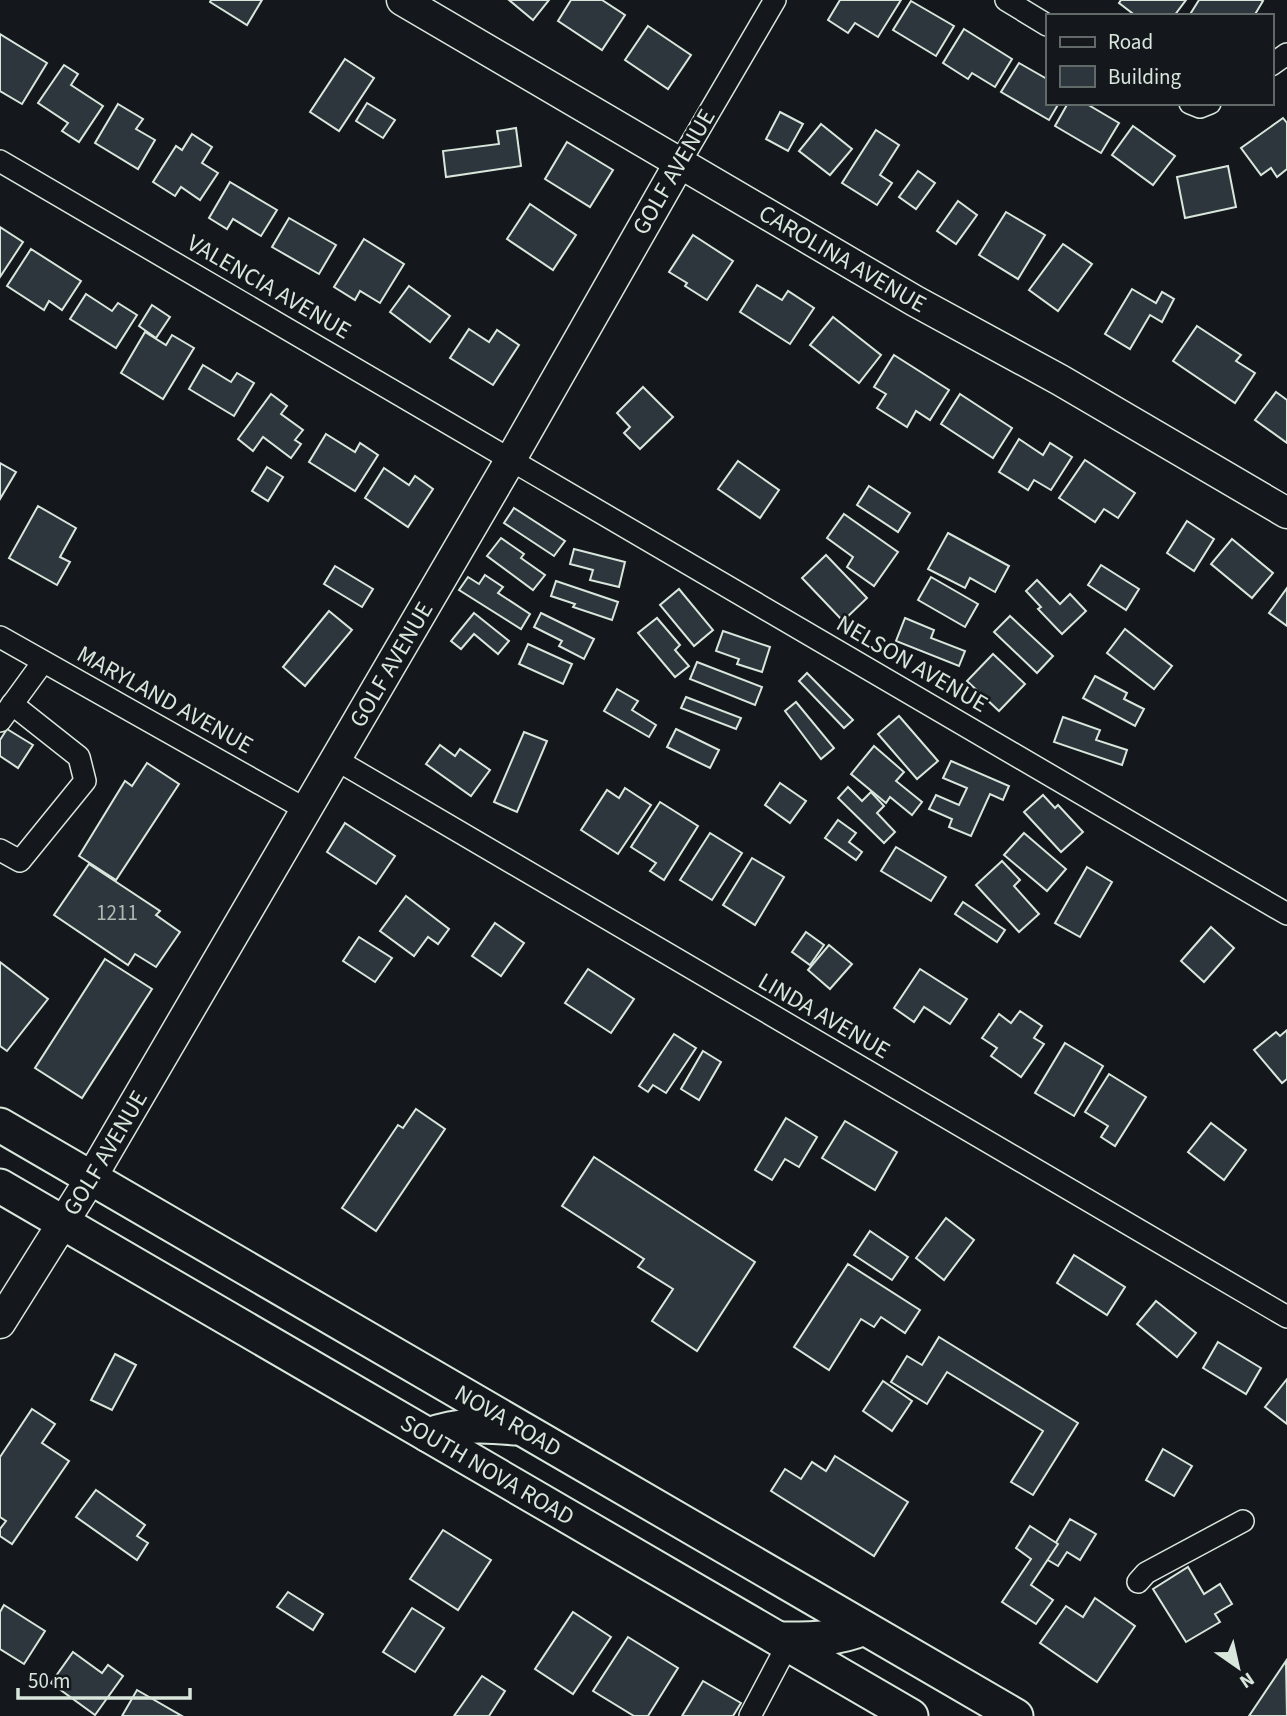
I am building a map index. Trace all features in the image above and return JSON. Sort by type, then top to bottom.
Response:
[{"type":"main road","name":"NOVA ROAD","points":[[0,1125],[1016,1716]]},
{"type":"main road","points":[[0,1186],[64,1223]]},
{"type":"main road","name":"SOUTH NOVA ROAD","points":[[64,1223],[911,1716]]},
{"type":"main road","points":[[428,1435],[472,1424],[521,1428]]},
{"type":"main road","points":[[783,1642],[825,1639],[864,1628]]},
{"type":"street","name":"CAROLINA AVENUE","points":[[402,0],[678,164],[915,301],[1060,380],[1287,513]]},
{"type":"street","name":"GOLF AVENUE","points":[[0,1323],[64,1223],[511,459],[678,164],[775,0]]},
{"type":"street","points":[[1006,0],[1046,24]]},
{"type":"street","name":"VALENCIA AVENUE","points":[[0,161],[511,459]]},
{"type":"street","name":"NELSON AVENUE","points":[[511,459],[1287,914]]},
{"type":"street","name":"MARYLAND AVENUE","points":[[0,637],[305,809]]},
{"type":"street","points":[[0,850],[20,861],[85,781],[79,757],[6,713],[43,662]]},
{"type":"street","name":"LINDA AVENUE","points":[[335,759],[1287,1317]]},
{"type":"street","points":[[1138,1581],[1146,1573],[1242,1521]]},
{"type":"street","points":[[750,1716],[783,1642]]},
{"type":"building","points":[[262,0],[247,25],[210,2]]},
{"type":"building","points":[[509,0],[549,0],[533,20]]},
{"type":"building","points":[[571,0],[602,0],[625,15],[602,50],[558,21]]},
{"type":"building","points":[[840,0],[901,0],[878,37],[855,23],[848,33],[828,20]]},
{"type":"building","points":[[1121,0],[1186,0],[1176,14],[1133,14],[1119,3]]},
{"type":"building","points":[[1199,0],[1263,1],[1255,14],[1190,14]]},
{"type":"building","points":[[911,1],[954,26],[936,56],[893,30]]},
{"type":"building","points":[[648,26],[691,55],[668,89],[625,60]]},
{"type":"building","points":[[964,29],[1012,59],[995,87],[972,73],[968,79],[943,63]]},
{"type":"building","points":[[0,34],[47,63],[22,104],[0,91]]},
{"type":"building","points":[[345,59],[374,78],[339,131],[310,112]]},
{"type":"building","points":[[1019,63],[1046,78],[1046,105],[1058,105],[1049,120],[1001,92]]},
{"type":"building","points":[[64,65],[78,74],[71,85],[103,106],[79,142],[62,131],[68,123],[38,103]]},
{"type":"building","points":[[367,103],[395,120],[383,138],[356,121]]},
{"type":"building","points":[[118,104],[143,119],[136,129],[155,140],[138,169],[95,143]]},
{"type":"building","points":[[1067,105],[1088,105],[1119,123],[1101,153],[1055,126]]},
{"type":"building","points":[[780,112],[803,124],[788,151],[766,139]]},
{"type":"building","points":[[1283,118],[1287,123],[1287,169],[1277,177],[1271,168],[1261,175],[1241,148]]},
{"type":"building","points":[[821,124],[852,149],[830,175],[799,151]]},
{"type":"building","points":[[1133,126],[1175,156],[1153,185],[1112,155]]},
{"type":"building","points":[[516,128],[521,166],[446,177],[443,151],[499,144],[497,131]]},
{"type":"building","points":[[876,130],[899,145],[880,175],[892,183],[877,205],[842,183]]},
{"type":"building","points":[[192,134],[212,147],[202,163],[218,173],[200,200],[181,187],[175,196],[153,182],[176,146],[182,150]]},
{"type":"building","points":[[567,142],[613,170],[590,207],[545,179]]},
{"type":"building","points":[[1228,166],[1236,207],[1185,218],[1177,177]]},
{"type":"building","points":[[918,171],[935,183],[916,209],[899,197]]},
{"type":"building","points":[[230,182],[277,210],[261,236],[233,219],[227,229],[209,218]]},
{"type":"building","points":[[958,201],[977,215],[956,244],[937,231]]},
{"type":"building","points":[[530,204],[576,235],[553,270],[507,239]]},
{"type":"building","points":[[1006,212],[1045,235],[1018,279],[979,255]]},
{"type":"building","points":[[289,218],[336,245],[319,274],[272,247]]},
{"type":"building","points":[[0,227],[23,242],[0,277]]},
{"type":"building","points":[[693,235],[733,261],[707,300],[669,272]]},
{"type":"building","points":[[364,239],[404,264],[380,303],[360,291],[355,300],[334,287]]},
{"type":"building","points":[[1063,244],[1092,264],[1058,311],[1029,290]]},
{"type":"building","points":[[31,249],[81,281],[62,310],[49,301],[44,310],[7,286]]},
{"type":"building","points":[[757,285],[782,300],[788,291],[814,308],[790,344],[740,312]]},
{"type":"building","points":[[409,286],[450,316],[430,342],[390,312]]},
{"type":"building","points":[[1132,289],[1156,303],[1162,292],[1174,299],[1162,322],[1150,315],[1130,349],[1105,334]]},
{"type":"building","points":[[86,294],[112,311],[118,303],[137,315],[116,348],[70,319]]},
{"type":"building","points":[[152,305],[170,317],[156,338],[139,326]]},
{"type":"building","points":[[833,317],[881,355],[859,383],[810,345]]},
{"type":"building","points":[[1197,326],[1241,355],[1236,361],[1255,373],[1235,403],[1173,361]]},
{"type":"building","points":[[469,329],[489,342],[497,330],[519,345],[493,385],[450,358]]},
{"type":"building","points":[[145,332],[166,345],[172,335],[194,348],[163,399],[121,373]]},
{"type":"building","points":[[894,355],[949,390],[930,420],[916,411],[907,427],[877,408],[886,394],[874,387]]},
{"type":"building","points":[[203,365],[231,382],[237,373],[254,383],[234,416],[189,389]]},
{"type":"building","points":[[643,387],[673,417],[640,449],[624,433],[630,427],[617,413]]},
{"type":"building","points":[[1276,392],[1287,400],[1287,443],[1255,420]]},
{"type":"building","points":[[271,394],[287,406],[281,414],[303,430],[295,440],[301,444],[291,458],[263,437],[253,451],[238,439]]},
{"type":"building","points":[[960,394],[1012,428],[993,458],[941,424]]},
{"type":"building","points":[[326,434],[355,452],[360,443],[378,455],[355,491],[309,462]]},
{"type":"building","points":[[1019,439],[1043,455],[1050,443],[1072,457],[1051,490],[1034,480],[1028,490],[999,472]]},
{"type":"building","points":[[1085,460],[1135,493],[1118,518],[1104,509],[1095,522],[1059,498]]},
{"type":"building","points":[[738,461],[779,490],[760,518],[718,489]]},
{"type":"building","points":[[0,463],[16,472],[0,499]]},
{"type":"building","points":[[267,467],[283,477],[268,501],[252,491]]},
{"type":"building","points":[[384,468],[409,485],[415,476],[433,489],[408,527],[365,498]]},
{"type":"building","points":[[869,486],[910,513],[898,532],[857,505]]},
{"type":"building","points":[[38,506],[76,528],[60,557],[70,562],[57,585],[9,558]]},
{"type":"building","points":[[514,508],[565,541],[554,556],[504,523]]},
{"type":"building","points":[[844,514],[898,552],[874,586],[847,567],[853,557],[827,538]]},
{"type":"building","points":[[1187,521],[1214,539],[1194,571],[1167,553]]},
{"type":"building","points":[[948,533],[1009,566],[995,592],[970,578],[965,588],[928,569]]},
{"type":"building","points":[[501,538],[524,554],[521,558],[545,575],[533,590],[487,556]]},
{"type":"building","points":[[1232,539],[1273,573],[1252,598],[1211,564]]},
{"type":"building","points":[[574,549],[625,562],[619,587],[590,580],[593,570],[570,564]]},
{"type":"building","points":[[826,555],[867,598],[843,621],[802,578]]},
{"type":"building","points":[[1101,565],[1139,589],[1126,610],[1088,585]]},
{"type":"building","points":[[335,566],[373,589],[362,607],[324,584]]},
{"type":"building","points":[[485,575],[503,587],[498,593],[530,614],[521,629],[459,590],[468,577],[479,584]]},
{"type":"building","points":[[931,577],[978,604],[965,627],[918,600]]},
{"type":"building","points":[[1037,580],[1060,604],[1070,594],[1086,611],[1062,634],[1038,609],[1041,607],[1026,591]]},
{"type":"building","points":[[556,581],[618,602],[612,620],[573,607],[575,604],[551,596]]},
{"type":"building","points":[[1287,588],[1287,626],[1269,613]]},
{"type":"building","points":[[679,589],[713,630],[694,646],[660,605]]},
{"type":"building","points":[[329,611],[352,630],[305,686],[283,667]]},
{"type":"building","points":[[474,613],[509,641],[498,654],[474,634],[461,649],[451,641]]},
{"type":"building","points":[[541,613],[594,639],[584,659],[559,646],[562,641],[534,627]]},
{"type":"building","points":[[1010,616],[1053,656],[1037,673],[994,632]]},
{"type":"building","points":[[657,618],[680,645],[675,650],[689,666],[675,677],[638,633]]},
{"type":"building","points":[[905,618],[934,630],[931,638],[965,651],[959,666],[896,641]]},
{"type":"building","points":[[1125,629],[1172,666],[1154,689],[1107,653]]},
{"type":"building","points":[[723,631],[770,647],[762,672],[737,664],[739,659],[716,651]]},
{"type":"building","points":[[528,644],[572,664],[563,684],[519,664]]},
{"type":"building","points":[[993,654],[1025,684],[999,711],[967,681]]},
{"type":"building","points":[[697,662],[762,687],[755,705],[690,679]]},
{"type":"building","points":[[807,673],[853,720],[844,728],[799,681]]},
{"type":"building","points":[[1095,676],[1127,693],[1124,699],[1144,709],[1135,726],[1083,698]]},
{"type":"building","points":[[617,689],[638,701],[632,710],[656,725],[649,737],[604,711]]},
{"type":"building","points":[[686,697],[741,718],[736,729],[681,708]]},
{"type":"building","points":[[796,702],[834,748],[821,759],[785,711]]},
{"type":"building","points":[[899,716],[938,761],[917,779],[878,734]]},
{"type":"building","points":[[1063,717],[1100,730],[1096,740],[1127,750],[1122,765],[1054,742]]},
{"type":"building","points":[[7,729],[33,745],[18,768],[0,756],[0,740]]},
{"type":"building","points":[[676,729],[719,750],[710,768],[667,747]]},
{"type":"building","points":[[524,732],[547,741],[517,812],[494,802]]},
{"type":"building","points":[[440,745],[455,756],[460,749],[490,770],[471,796],[426,764]]},
{"type":"building","points":[[874,746],[904,772],[896,781],[922,802],[912,815],[890,797],[886,803],[851,774]]},
{"type":"building","points":[[951,761],[1009,786],[1003,800],[990,794],[971,836],[949,827],[952,819],[929,809],[936,795],[959,805],[967,788],[943,778]]},
{"type":"building","points":[[147,763],[179,784],[116,880],[79,856],[125,781],[132,786]]},
{"type":"building","points":[[780,783],[806,801],[790,823],[765,805]]},
{"type":"building","points":[[848,787],[862,801],[871,792],[884,806],[877,813],[895,832],[884,843],[838,798]]},
{"type":"building","points":[[625,788],[651,805],[618,854],[581,830],[607,790],[619,798]]},
{"type":"building","points":[[1043,795],[1055,808],[1058,805],[1083,832],[1061,852],[1024,812]]},
{"type":"building","points":[[660,802],[698,826],[664,880],[650,871],[656,863],[631,847]]},
{"type":"building","points":[[838,820],[856,833],[849,842],[862,852],[856,860],[825,838]]},
{"type":"building","points":[[345,823],[395,856],[376,884],[327,852]]},
{"type":"building","points":[[710,833],[742,853],[712,900],[680,880]]},
{"type":"building","points":[[1024,833],[1066,869],[1047,891],[1004,855]]},
{"type":"building","points":[[896,847],[946,877],[931,901],[881,871]]},
{"type":"building","points":[[752,858],[784,877],[755,925],[723,905]]},
{"type":"building","points":[[1002,861],[1020,880],[1014,886],[1039,914],[1019,932],[976,885]]},
{"type":"building","points":[[89,864],[160,911],[156,915],[180,932],[156,967],[135,954],[128,965],[54,915]]},
{"type":"building","points":[[1087,867],[1112,882],[1080,937],[1055,923]]},
{"type":"building","points":[[406,896],[449,929],[438,944],[428,937],[414,956],[380,931]]},
{"type":"building","points":[[963,902],[1005,930],[997,942],[955,914]]},
{"type":"building","points":[[495,923],[524,943],[501,976],[472,956]]},
{"type":"building","points":[[1211,927],[1234,948],[1204,982],[1181,961]]},
{"type":"building","points":[[806,932],[824,945],[810,965],[792,952]]},
{"type":"building","points":[[359,937],[392,958],[375,982],[343,961]]},
{"type":"building","points":[[829,945],[852,964],[830,989],[808,970]]},
{"type":"building","points":[[105,959],[152,989],[82,1098],[35,1068]]},
{"type":"building","points":[[0,962],[48,999],[7,1051],[0,1046]]},
{"type":"building","points":[[588,969],[634,999],[611,1033],[565,1003]]},
{"type":"building","points":[[920,969],[967,999],[950,1024],[924,1007],[914,1022],[894,1008]]},
{"type":"building","points":[[1020,1011],[1042,1026],[1034,1038],[1044,1044],[1021,1077],[991,1056],[997,1048],[982,1038],[999,1014],[1011,1023]]},
{"type":"building","points":[[1287,1030],[1287,1079],[1282,1083],[1254,1050],[1276,1032],[1280,1036]]},
{"type":"building","points":[[674,1034],[696,1048],[666,1093],[653,1085],[648,1092],[639,1086]]},
{"type":"building","points":[[1065,1043],[1103,1066],[1074,1116],[1035,1093]]},
{"type":"building","points":[[703,1051],[721,1062],[699,1100],[681,1089]]},
{"type":"building","points":[[1109,1074],[1146,1097],[1115,1146],[1101,1137],[1108,1126],[1085,1112]]},
{"type":"building","points":[[416,1109],[445,1129],[376,1231],[342,1208],[398,1125],[403,1128]]},
{"type":"building","points":[[786,1118],[817,1137],[799,1167],[785,1159],[772,1180],[755,1170]]},
{"type":"building","points":[[845,1121],[897,1152],[875,1190],[822,1158]]},
{"type":"building","points":[[1211,1123],[1246,1150],[1224,1180],[1188,1152]]},
{"type":"building","points":[[594,1157],[755,1262],[697,1351],[652,1321],[673,1289],[638,1267],[644,1259],[562,1206]]},
{"type":"building","points":[[946,1218],[974,1240],[944,1280],[916,1258]]},
{"type":"building","points":[[870,1231],[908,1257],[892,1280],[854,1255]]},
{"type":"building","points":[[1074,1255],[1125,1287],[1107,1315],[1057,1283]]},
{"type":"building","points":[[848,1264],[920,1310],[905,1333],[881,1317],[874,1327],[861,1319],[829,1370],[794,1347]]},
{"type":"building","points":[[1156,1301],[1196,1333],[1177,1357],[1137,1324]]},
{"type":"building","points":[[939,1337],[1078,1423],[1033,1495],[1011,1482],[1043,1431],[947,1372],[927,1404],[891,1382],[907,1356],[922,1365]]},
{"type":"building","points":[[1218,1342],[1261,1368],[1246,1394],[1203,1368]]},
{"type":"building","points":[[115,1354],[136,1365],[112,1410],[91,1400]]},
{"type":"building","points":[[1287,1379],[1287,1424],[1265,1407]]},
{"type":"building","points":[[883,1381],[912,1401],[892,1431],[863,1411]]},
{"type":"building","points":[[32,1409],[55,1424],[42,1443],[69,1461],[12,1544],[0,1536],[0,1529],[6,1521],[0,1517],[0,1457]]},
{"type":"building","points":[[1163,1449],[1192,1466],[1174,1496],[1146,1480]]},
{"type":"building","points":[[835,1456],[908,1502],[874,1556],[771,1491],[785,1469],[801,1479],[812,1462],[826,1471]]},
{"type":"building","points":[[96,1490],[145,1525],[137,1536],[148,1543],[137,1560],[76,1517]]},
{"type":"building","points":[[1070,1519],[1096,1534],[1080,1560],[1067,1552],[1058,1566],[1046,1559]]},
{"type":"building","points":[[1030,1526],[1058,1544],[1031,1585],[1053,1600],[1036,1624],[1002,1602],[1031,1559],[1016,1548]]},
{"type":"building","points":[[443,1530],[491,1560],[458,1610],[410,1579]]},
{"type":"building","points":[[1188,1567],[1204,1594],[1220,1584],[1232,1604],[1215,1614],[1220,1622],[1186,1642],[1153,1589]]},
{"type":"building","points":[[288,1592],[323,1614],[313,1630],[277,1607]]},
{"type":"building","points":[[1095,1598],[1135,1626],[1097,1682],[1040,1643],[1066,1606],[1083,1617]]},
{"type":"building","points":[[4,1605],[45,1631],[24,1664],[0,1649],[0,1612]]},
{"type":"building","points":[[412,1608],[444,1628],[415,1672],[383,1652]]},
{"type":"building","points":[[573,1612],[611,1637],[573,1694],[535,1669]]},
{"type":"building","points":[[628,1637],[678,1668],[648,1716],[634,1716],[593,1691]]},
{"type":"building","points":[[73,1652],[102,1673],[108,1665],[123,1676],[95,1715],[51,1683]]},
{"type":"building","points":[[1286,1661],[1287,1716],[1249,1716]]},
{"type":"building","points":[[482,1676],[505,1691],[489,1716],[454,1716]]},
{"type":"building","points":[[703,1681],[741,1703],[733,1716],[682,1716]]},
{"type":"building","points":[[137,1690],[182,1716],[122,1716]]}]
